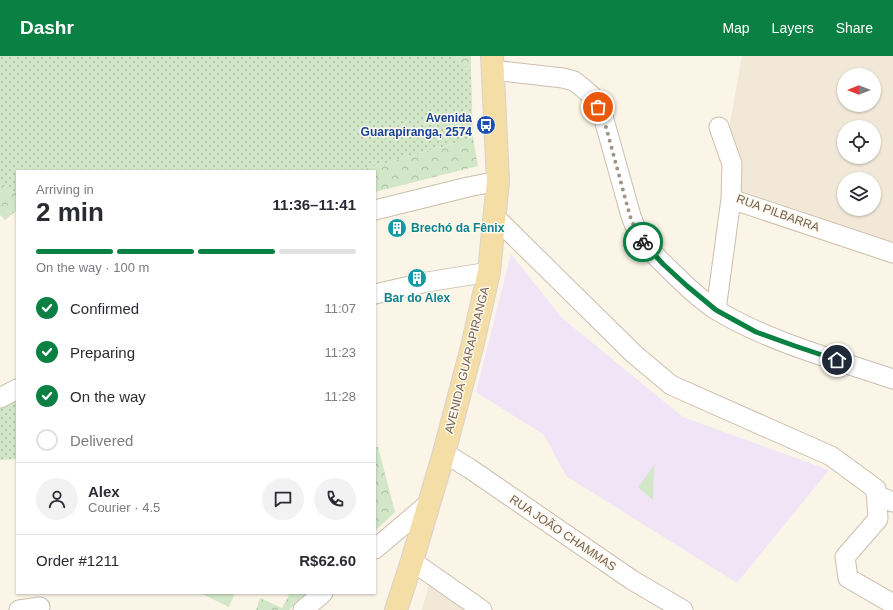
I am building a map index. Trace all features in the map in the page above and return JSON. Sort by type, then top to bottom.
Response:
[{"type":"main road","name":"AVENIDA GUARAPIRANGA","points":[[396,610],[430,503],[444,453],[472,347],[489,272],[498,181],[492,63]]},
{"type":"street","points":[[492,63],[574,81],[593,97],[603,116],[630,216],[636,231],[644,244],[663,264],[716,310],[756,332],[893,379]]},
{"type":"street","name":"RUA PILBARRA","points":[[718,127],[732,164],[731,199],[893,253]]},
{"type":"street","points":[[376,210],[468,186],[498,181]]},
{"type":"street","points":[[716,310],[731,199]]},
{"type":"street","points":[[495,217],[634,354],[671,385],[831,456],[876,489],[885,498],[878,519],[844,556],[848,578],[893,604]]},
{"type":"street","points":[[376,294],[427,282],[489,272]]},
{"type":"street","points":[[0,398],[16,390]]},
{"type":"street","name":"RUA JOÃO CHAMMAS","points":[[444,453],[632,580],[683,610]]},
{"type":"street","points":[[376,548],[430,503]]},
{"type":"street","points":[[412,561],[482,610]]},
{"type":"street","points":[[303,610],[322,594]]},
{"type":"street","points":[[19,610],[40,607]]},
{"type":"shaded area","points":[[742,56],[893,56],[893,243],[730,187],[730,123]]},
{"type":"shaded area","points":[[511,254],[562,318],[683,417],[829,470],[737,583],[566,476],[544,435],[476,392]]},
{"type":"shaded area","points":[[430,580],[473,610],[422,610]]},
{"type":"green space","points":[[0,56],[455,56],[471,71],[473,138],[361,170],[16,170],[16,193],[0,182]]},
{"type":"green space","points":[[455,56],[471,56],[471,71]]},
{"type":"green space","points":[[473,138],[478,166],[376,192],[376,170],[361,170]]},
{"type":"green space","points":[[0,182],[16,193],[16,211],[5,220],[0,215]]},
{"type":"green space","points":[[16,396],[16,459],[0,460],[0,404]]},
{"type":"green space","points":[[376,447],[378,447],[395,512],[376,530]]},
{"type":"green space","points":[[654,465],[653,500],[638,487]]},
{"type":"green space","points":[[202,594],[235,594],[229,607]]},
{"type":"green space","points":[[289,594],[307,594],[289,610],[256,610],[260,598],[282,608]]},
{"type":"way so far","points":[[598,107],[603,116],[630,216],[636,231],[643,242]]},
{"type":"place","name":"Avenida Guarapiranga, 2574","points":[[486,125]]},
{"type":"place","name":"Brechó da Fênix","points":[[397,228]]},
{"type":"place","name":"Bar do Alex","points":[[417,278]]},
{"type":"route","points":[[643,242],[663,264],[716,310],[756,332],[837,360]]}]
